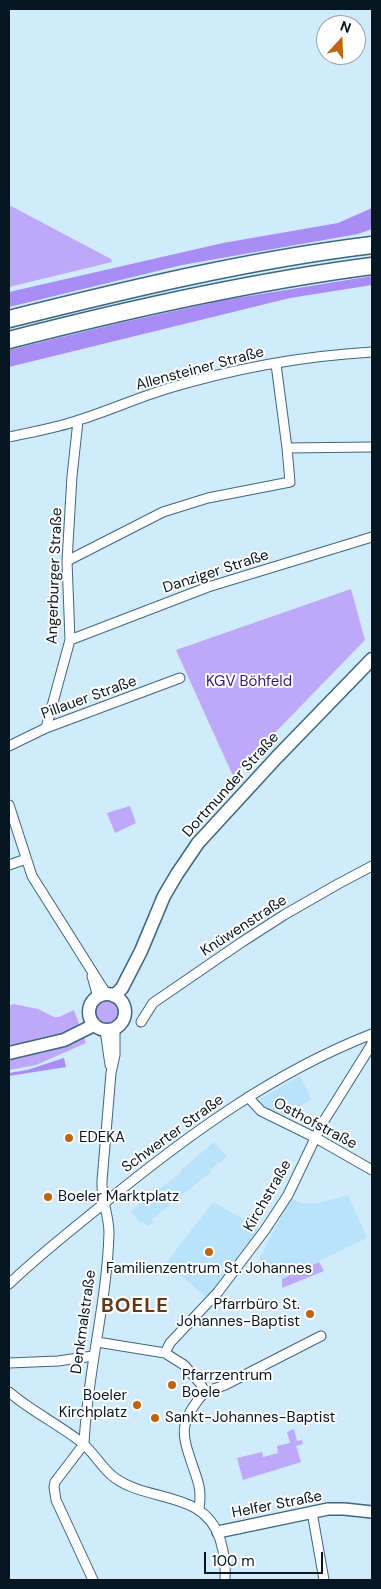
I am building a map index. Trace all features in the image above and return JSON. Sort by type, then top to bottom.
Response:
[{"type":"highway","points":[[289,258],[372,233]]},
{"type":"highway","points":[[9,319],[151,284],[289,258],[372,245]]},
{"type":"highway","points":[[9,340],[100,317],[196,296],[300,275],[372,266]]},
{"type":"main road","name":"Dortmunder Straße","points":[[101,1025],[91,1004],[110,998],[122,988],[164,896],[176,874],[198,843],[277,757],[372,660]]},
{"type":"main road","points":[[9,1053],[44,1044],[80,1023],[119,1025],[125,1013],[110,998]]},
{"type":"street","name":"Allensteiner Straße","points":[[9,437],[78,421],[166,389],[276,364],[338,354],[372,352]]},
{"type":"street","points":[[67,561],[163,512],[208,498],[290,482],[276,364]]},
{"type":"street","name":"Angerburger Straße","points":[[46,728],[70,640],[67,561],[72,476],[78,421]]},
{"type":"street","points":[[287,448],[372,447]]},
{"type":"street","name":"Danziger Straße","points":[[70,640],[208,587],[372,537]]},
{"type":"street","name":"Pillauer Straße","points":[[9,746],[46,728],[180,678]]},
{"type":"street","points":[[9,805],[26,859],[36,882],[110,998]]},
{"type":"street","points":[[9,865],[26,859]]},
{"type":"street","name":"Knüwenstraße","points":[[140,1022],[153,1003],[242,942],[284,915],[372,866]]},
{"type":"street","points":[[101,1025],[111,1073],[102,1181],[104,1203]]},
{"type":"street","name":"Schwerter Straße","points":[[9,1283],[67,1232],[184,1140],[248,1097],[304,1065],[342,1046],[372,1034]]},
{"type":"street","name":"Kirchstraße","points":[[165,1353],[170,1343],[218,1292],[265,1230],[288,1195],[316,1138],[354,1070],[372,1044],[372,1038]]},
{"type":"street","name":"Osthofstraße","points":[[248,1097],[261,1111],[316,1138],[372,1170]]},
{"type":"street","name":"Denkmalstraße","points":[[84,1444],[93,1356],[97,1342],[103,1299],[109,1233],[104,1203]]},
{"type":"street","points":[[199,1509],[201,1498],[199,1486],[184,1431],[187,1418],[205,1392],[225,1385],[321,1336]]},
{"type":"street","points":[[97,1342],[165,1353],[184,1365],[200,1383],[205,1392]]},
{"type":"street","points":[[9,1363],[58,1361],[93,1356]]},
{"type":"street","points":[[9,1392],[39,1415],[84,1444],[114,1478],[132,1488],[191,1504],[206,1515],[218,1532],[224,1558],[225,1580]]},
{"type":"street","points":[[84,1444],[58,1476],[54,1488],[56,1500],[94,1580]]},
{"type":"street","name":"Helfer Straße","points":[[218,1532],[328,1509],[372,1512]]},
{"type":"street","points":[[312,1512],[324,1580]]},
{"type":"shaded area","points":[[372,208],[372,229],[358,234],[182,265],[9,307],[9,292],[223,243],[338,223]]},
{"type":"shaded area","points":[[372,276],[372,285],[290,298],[9,367],[9,350],[224,300]]},
{"type":"shaded area","points":[[64,1058],[66,1067],[9,1076],[9,1073],[27,1070]]},
{"type":"shaded area","points":[[300,1076],[311,1098],[302,1105],[304,1111],[300,1113],[298,1110],[285,1117],[263,1107],[260,1099]]},
{"type":"shaded area","points":[[214,1142],[227,1157],[152,1219],[153,1222],[147,1226],[143,1222],[141,1224],[131,1211],[181,1172]]},
{"type":"shaded area","points":[[348,1195],[367,1238],[282,1279],[259,1259],[291,1198],[300,1203],[319,1203]]},
{"type":"shaded area","name":"Familienzentrum St. Johannes","points":[[213,1202],[261,1229],[207,1298],[166,1263]]},
{"type":"green space","points":[[9,205],[111,259],[112,262],[9,287]]},
{"type":"green space","name":"KGV Böhfeld","points":[[351,589],[365,640],[233,776],[176,650]]},
{"type":"green space","points":[[130,806],[136,823],[115,833],[107,813]]},
{"type":"green space","points":[[107,1001],[115,1004],[118,1012],[115,1020],[107,1023],[99,1020],[96,1012],[99,1004]]},
{"type":"green space","points":[[13,1004],[38,1009],[54,1017],[59,1017],[74,1010],[86,1043],[36,1065],[9,1070],[9,1006]]},
{"type":"green space","points":[[319,1262],[324,1271],[282,1288],[282,1279]]},
{"type":"green space","points":[[294,1429],[297,1441],[302,1440],[303,1444],[296,1446],[301,1462],[243,1480],[237,1458],[262,1452],[263,1457],[278,1453],[277,1446],[290,1443],[287,1432]]},
{"type":"place","name":"EDEKA","points":[[69,1138]]},
{"type":"place","name":"Boeler Marktplatz","points":[[48,1197]]},
{"type":"place","name":"Familienzentrum St. Johannes","points":[[209,1252]]},
{"type":"place","name":"Pfarrbüro St. Johannes-Baptist","points":[[310,1314]]},
{"type":"place","name":"Pfarrzentrum Boele","points":[[172,1385]]},
{"type":"place","name":"Boeler Kirchplatz","points":[[137,1405]]},
{"type":"place","name":"Sankt-Johannes-Baptist","points":[[155,1418]]},
{"type":"district","name":"BOELE","points":[[135,1307]]}]
